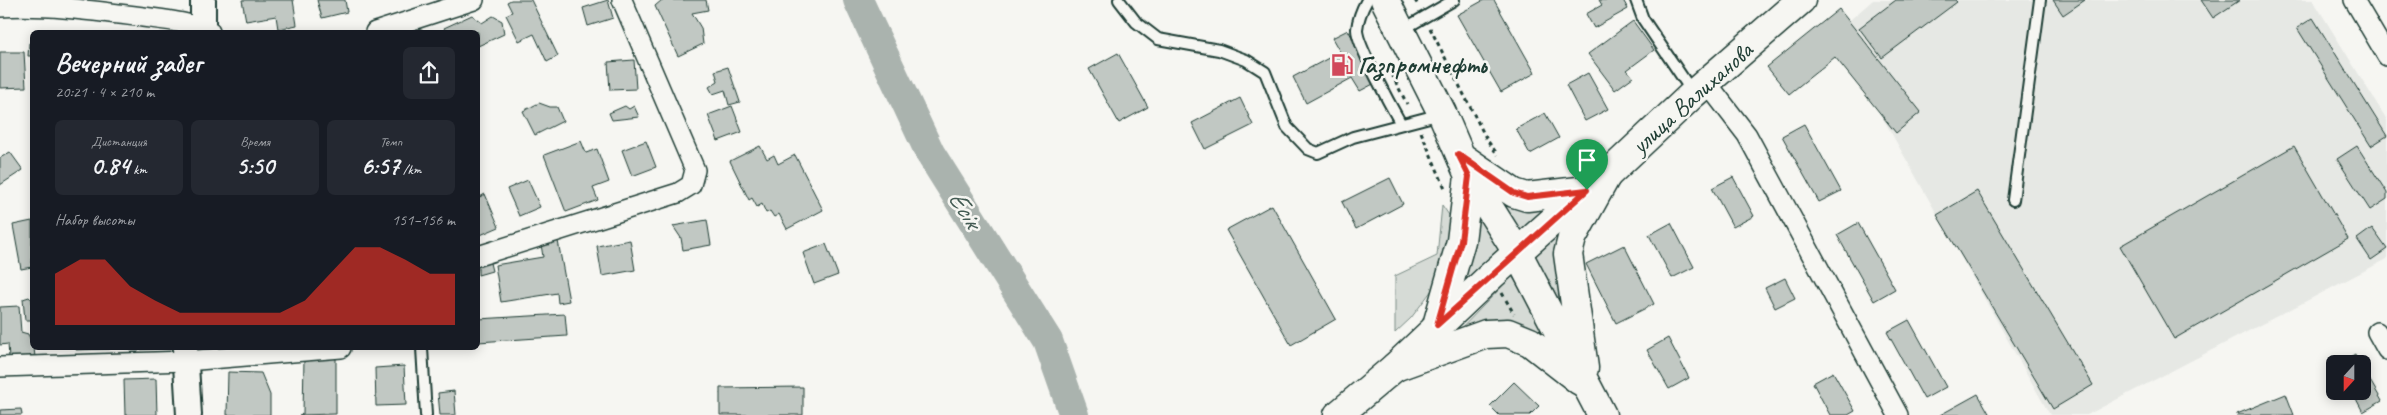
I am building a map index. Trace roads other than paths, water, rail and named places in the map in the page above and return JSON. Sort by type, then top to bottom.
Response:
[{"type":"main road","points":[[1385,0],[1442,113],[1464,165],[1517,252],[1602,415]]},
{"type":"main road","name":"улица Валиханова","points":[[1338,415],[1395,367],[1437,325],[1517,252],[1801,0]]},
{"type":"main road","points":[[1464,165],[1514,193],[1527,197],[1597,183]]},
{"type":"main road","points":[[1437,325],[1461,241],[1464,165]]},
{"type":"main road","points":[[1587,386],[1568,254],[1572,238],[1597,183]]},
{"type":"main road","points":[[1395,367],[1486,334],[1508,333],[1530,342],[1587,386]]},
{"type":"street","points":[[203,0],[206,30]]},
{"type":"street","points":[[381,30],[474,0]]},
{"type":"street","points":[[480,255],[678,193],[691,185],[695,170],[622,0]]},
{"type":"street","points":[[2354,0],[2387,56]]},
{"type":"street","points":[[0,7],[19,6],[108,13],[176,22],[203,30]]},
{"type":"street","points":[[1700,89],[1747,135],[1898,415]]},
{"type":"street","points":[[2377,332],[2387,350]]},
{"type":"street","points":[[0,367],[186,354],[289,350]]},
{"type":"street","points":[[186,354],[189,415]]},
{"type":"lane","points":[[1119,0],[1136,22],[1158,38],[1219,50],[1246,60],[1265,72],[1287,127],[1308,149],[1318,152],[1353,138],[1442,113]]},
{"type":"lane","points":[[1367,0],[1360,14],[1357,31],[1390,105],[1401,124]]},
{"type":"lane","points":[[1401,30],[1454,0]]},
{"type":"lane","points":[[1636,0],[1643,19],[1700,89]]},
{"type":"lane","points":[[2013,200],[2040,0]]},
{"type":"lane","points":[[422,350],[426,415]]},
{"type":"waterway","name":"Есік","points":[[858,0],[930,153],[1048,341],[1074,415]]},
{"type":"place","name":"Газпромнефть","points":[[1342,65]]}]
